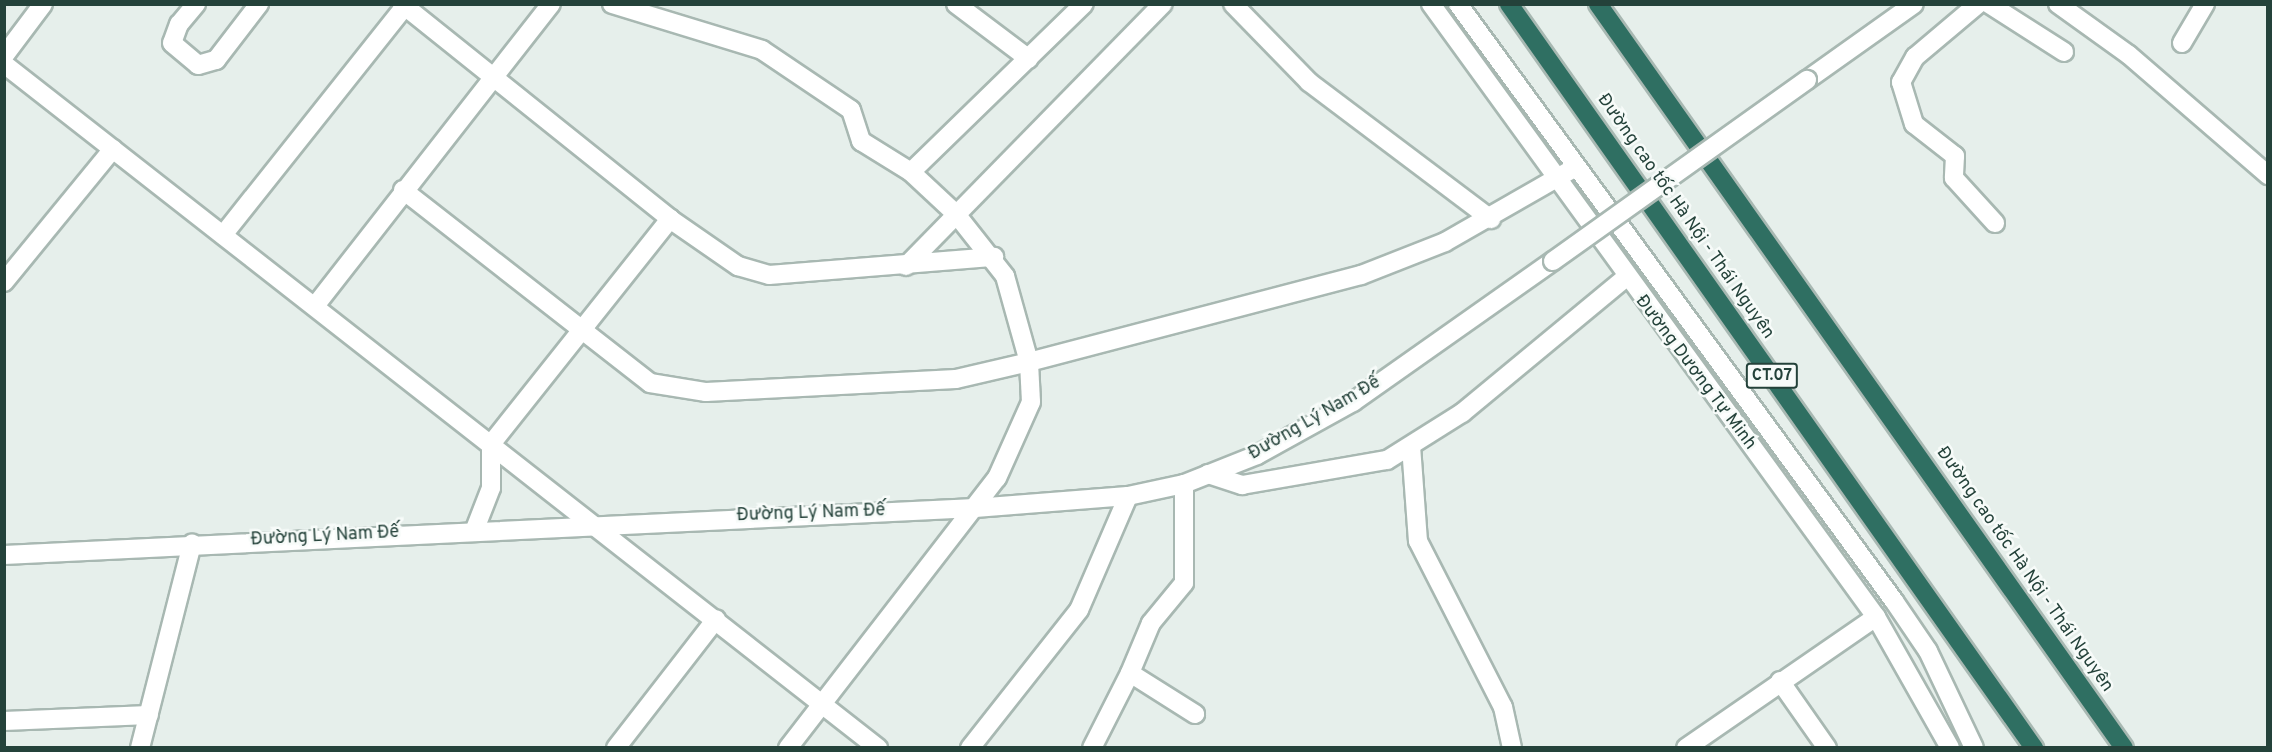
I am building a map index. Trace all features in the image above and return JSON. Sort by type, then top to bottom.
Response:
[{"type":"highway","name":"Đường cao tốc Hà Nội - Thái Nguyên","points":[[1509,4],[2034,747]]},
{"type":"highway","name":"Đường cao tốc Hà Nội - Thái Nguyên","points":[[1598,4],[2124,747]]},
{"type":"street","points":[[4,56],[43,4]]},
{"type":"street","points":[[196,4],[179,24],[172,43],[198,65],[216,60],[259,4]]},
{"type":"street","points":[[315,306],[551,4]]},
{"type":"street","points":[[612,4],[762,50],[851,110],[861,141],[911,172],[957,214],[994,257],[1005,276],[1029,362],[1030,402],[997,478],[788,747]]},
{"type":"street","points":[[956,4],[1029,59]]},
{"type":"street","points":[[911,172],[1084,4]]},
{"type":"street","points":[[906,266],[1164,4]]},
{"type":"street","points":[[1233,4],[1309,81],[1491,219]]},
{"type":"street","name":"Đường Dương Tự Minh","points":[[1431,4],[1557,179],[1625,279],[1875,617],[1950,747]]},
{"type":"street","name":"Đường Dương Tự Minh","points":[[1458,4],[1894,601],[1928,651],[1974,747]]},
{"type":"street","name":"Đường Lý Nam Đế","points":[[4,555],[596,523],[975,508],[1128,496],[1184,484],[1257,455],[1353,402],[1914,4]]},
{"type":"street","points":[[1978,4],[1915,57],[1901,82],[1914,124],[1955,156],[1954,178],[1995,223]]},
{"type":"street","points":[[1989,4],[2064,52]]},
{"type":"street","points":[[2058,4],[2129,55],[2268,175]]},
{"type":"street","points":[[2182,43],[2205,4]]},
{"type":"street","points":[[223,235],[405,5],[670,219],[738,266],[769,274],[906,266],[994,257]]},
{"type":"street","points":[[4,64],[491,444],[596,523],[878,747]]},
{"type":"street","points":[[4,282],[113,148]]},
{"type":"street","points":[[404,190],[650,383],[680,392],[956,379],[1029,362],[1361,275],[1491,219],[1576,167]]},
{"type":"street","points":[[475,529],[490,488],[491,444],[584,330],[670,219]]},
{"type":"street","points":[[1208,474],[1242,485],[1372,466],[1411,446],[1462,413],[1625,279]]},
{"type":"street","points":[[1411,446],[1418,541],[1503,707],[1512,747]]},
{"type":"street","points":[[1092,747],[1130,673],[1151,623],[1185,583],[1184,484]]},
{"type":"street","points":[[970,747],[1079,610],[1128,496]]},
{"type":"street","points":[[140,747],[192,544]]},
{"type":"street","points":[[1686,747],[1875,617]]},
{"type":"street","points":[[616,747],[716,619]]},
{"type":"street","points":[[1130,673],[1195,714]]},
{"type":"street","points":[[1780,681],[1827,747]]},
{"type":"street","points":[[4,721],[149,715]]}]
